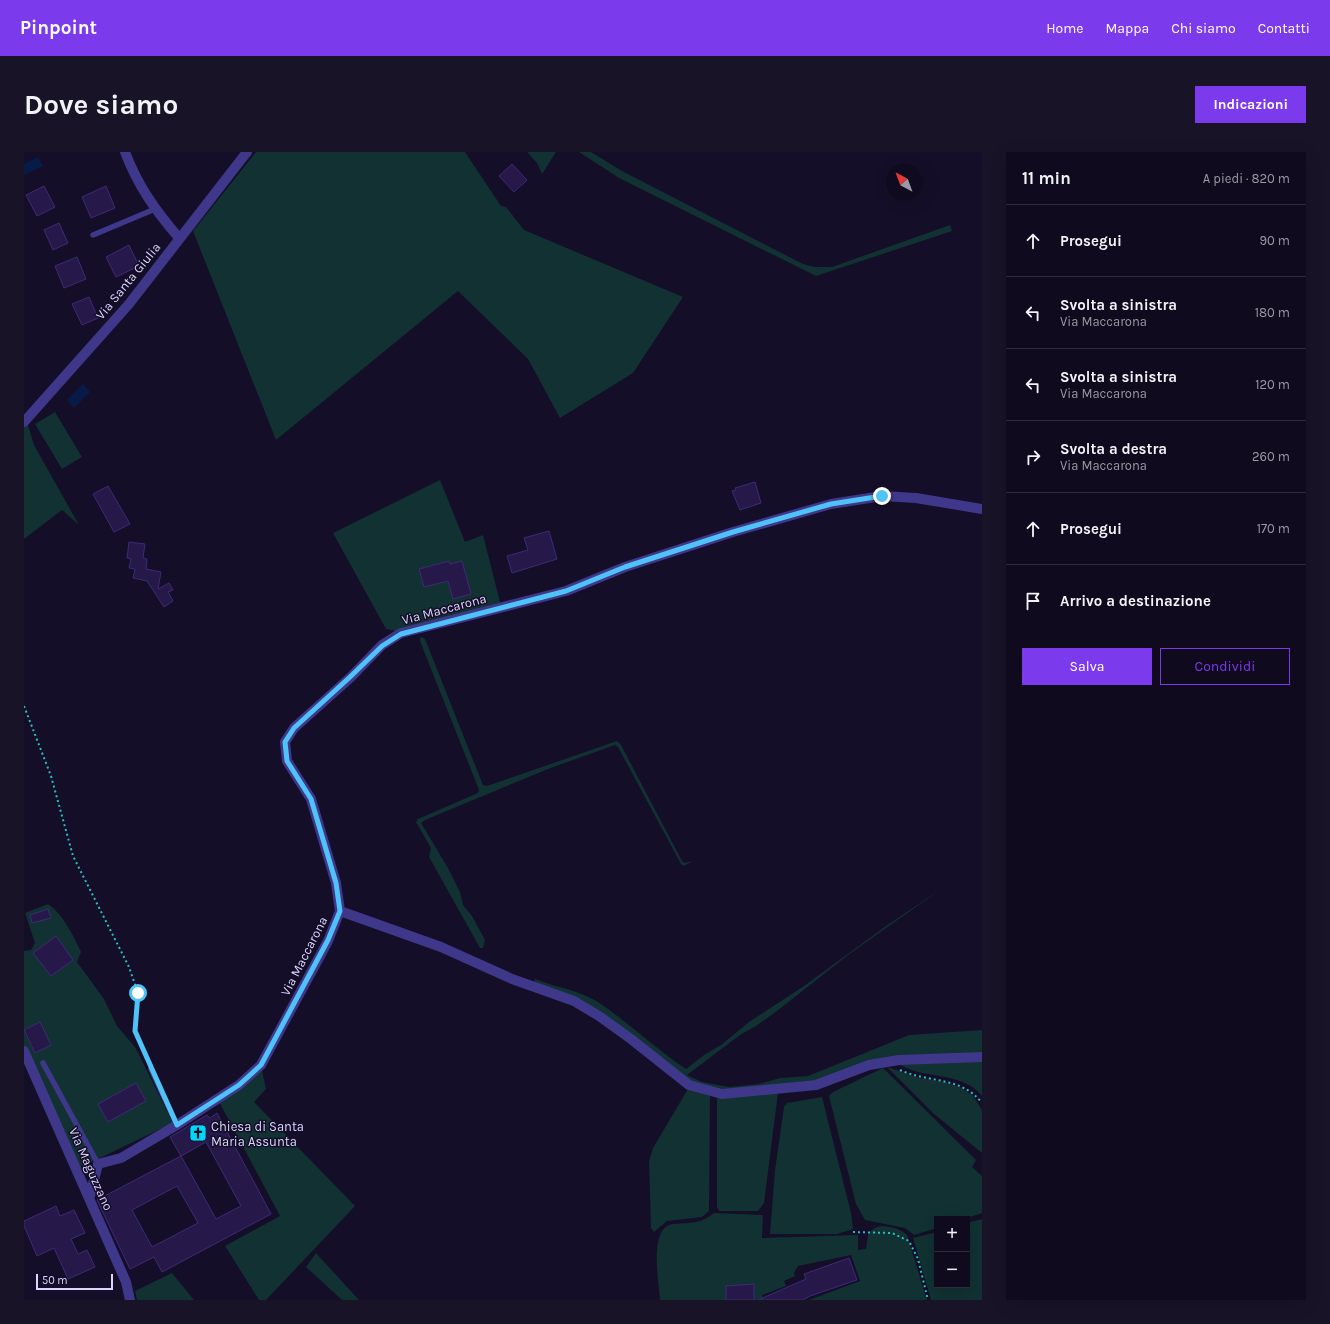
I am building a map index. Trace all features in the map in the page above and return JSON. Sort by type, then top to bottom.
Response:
[{"type":"street","points":[[125,152],[133,173],[155,209],[179,238]]},
{"type":"street","name":"Via Santa Giulia","points":[[24,422],[128,304],[247,152]]},
{"type":"street","name":"Via Maccarona","points":[[98,1164],[121,1158],[177,1125],[239,1085],[261,1065],[328,940],[340,911],[336,883],[311,799],[287,761],[285,742],[294,728],[382,646],[401,634],[566,591],[625,567],[733,532],[831,504],[882,496],[916,498],[982,508]]},
{"type":"street","points":[[340,911],[441,946],[512,979],[574,1001],[599,1016],[631,1039],[689,1085],[722,1094],[816,1085],[869,1065],[898,1060],[982,1057]]},
{"type":"street","name":"Via Maguzzano","points":[[24,1051],[90,1196],[126,1282],[130,1300]]},
{"type":"street","points":[[90,1196],[98,1164]]},
{"type":"lane","points":[[93,235],[155,209]]},
{"type":"lane","points":[[43,1063],[98,1164]]},
{"type":"lane","points":[[151,1069],[177,1125]]},
{"type":"path","points":[[24,706],[51,776],[73,856],[130,967],[138,993],[135,1031],[151,1069]]},
{"type":"path","points":[[898,1069],[915,1076],[956,1084],[964,1088],[982,1103]]},
{"type":"path","points":[[853,1232],[892,1233],[909,1240],[918,1259],[928,1300]]},
{"type":"green space","points":[[256,152],[465,152],[501,206],[506,207],[524,230],[683,297],[633,373],[560,418],[528,359],[458,291],[276,440],[193,231]]},
{"type":"green space","points":[[527,152],[556,152],[542,174],[537,163]]},
{"type":"green space","points":[[579,152],[591,152],[622,171],[803,264],[815,267],[832,267],[950,225],[952,231],[816,276],[619,178]]},
{"type":"green space","points":[[55,412],[82,457],[62,469],[35,424]]},
{"type":"green space","points":[[27,422],[34,445],[79,525],[62,510],[24,539],[24,426]]},
{"type":"green space","points":[[440,480],[465,542],[483,535],[501,606],[401,632],[386,629],[333,533]]},
{"type":"green space","points":[[422,637],[425,639],[483,785],[487,786],[617,741],[621,745],[682,861],[685,863],[693,861],[684,866],[681,864],[618,747],[615,745],[548,769],[421,823],[448,868],[460,892],[463,905],[472,916],[485,940],[483,948],[480,948],[429,857],[431,848],[416,822],[418,819],[478,793],[479,790],[420,641],[420,638]]},
{"type":"green space","points":[[944,887],[848,955],[777,1011],[740,1035],[687,1075],[702,1082],[729,1087],[759,1084],[780,1078],[808,1076],[909,1035],[982,1030],[982,1055],[895,1057],[818,1080],[727,1090],[692,1082],[653,1052],[534,982],[535,979],[576,992],[598,1002],[686,1069],[704,1055],[721,1045],[749,1022],[804,986],[886,926]]},
{"type":"green space","points":[[48,904],[63,919],[71,932],[81,952],[77,962],[104,999],[117,1026],[135,1047],[173,1123],[79,1168],[24,1049],[24,951],[31,950],[35,943],[25,913]]},
{"type":"green space","points":[[982,1060],[982,1096],[969,1085],[961,1081],[915,1071],[894,1062]]},
{"type":"green space","points":[[261,1066],[266,1089],[254,1102],[355,1206],[266,1300],[259,1300],[225,1246],[280,1216],[218,1100]]},
{"type":"green space","points":[[887,1067],[920,1078],[945,1082],[962,1088],[973,1096],[982,1110],[982,1153],[934,1114]]},
{"type":"green space","points":[[883,1068],[976,1160],[972,1167],[982,1176],[982,1213],[970,1217],[934,1216],[934,1229],[914,1235],[905,1228],[865,1220],[856,1204],[829,1096],[833,1092]]},
{"type":"green space","points":[[688,1089],[710,1096],[709,1211],[702,1217],[667,1221],[654,1232],[651,1228],[649,1161],[653,1148]]},
{"type":"green space","points":[[778,1093],[764,1203],[758,1211],[719,1211],[717,1207],[717,1096]]},
{"type":"green space","points":[[822,1097],[851,1213],[853,1229],[837,1234],[770,1234],[775,1170],[784,1107],[787,1103]]},
{"type":"green space","points":[[714,1213],[763,1215],[762,1238],[858,1235],[858,1250],[866,1249],[869,1233],[877,1227],[888,1226],[899,1230],[907,1235],[927,1300],[809,1300],[860,1281],[851,1255],[798,1266],[794,1273],[795,1276],[784,1281],[786,1286],[762,1295],[764,1300],[660,1300],[657,1256],[660,1235],[665,1227],[673,1224],[704,1220]]},
{"type":"green space","points":[[982,1219],[982,1300],[931,1300],[913,1238],[934,1233],[934,1288],[970,1288],[970,1222]]},
{"type":"green space","points":[[316,1253],[359,1300],[342,1300],[306,1267]]},
{"type":"green space","points":[[172,1273],[194,1300],[137,1300],[135,1291]]},
{"type":"water","points":[[38,157],[43,166],[24,175],[24,164]]},
{"type":"water","points":[[83,384],[90,392],[74,408],[67,400]]},
{"type":"building","points":[[512,164],[527,180],[514,192],[499,176]]},
{"type":"building","points":[[44,186],[55,207],[37,216],[26,195]]},
{"type":"building","points":[[106,186],[115,208],[91,218],[82,197]]},
{"type":"building","points":[[59,223],[68,243],[53,250],[44,230]]},
{"type":"building","points":[[129,245],[139,266],[116,277],[106,257]]},
{"type":"building","points":[[77,257],[86,279],[64,288],[55,266]]},
{"type":"building","points":[[89,297],[98,318],[82,325],[72,304]]},
{"type":"building","points":[[755,482],[761,503],[740,510],[732,491],[736,490],[735,488]]},
{"type":"building","points":[[108,486],[130,524],[114,532],[93,494]]},
{"type":"building","points":[[549,531],[557,559],[512,573],[507,556],[528,550],[524,538]]},
{"type":"building","points":[[129,542],[145,544],[143,558],[147,559],[146,569],[161,572],[158,589],[169,583],[173,590],[168,592],[173,601],[164,607],[147,581],[133,578],[135,569],[129,568],[131,559],[127,558]]},
{"type":"building","points":[[449,561],[450,564],[462,561],[471,594],[453,599],[448,581],[424,587],[419,569]]},
{"type":"building","points":[[48,909],[51,918],[32,923],[30,915]]},
{"type":"building","points":[[56,936],[73,960],[51,976],[33,953]]},
{"type":"building","points":[[40,1022],[51,1045],[35,1053],[24,1030]]},
{"type":"building","points":[[136,1083],[146,1101],[108,1122],[98,1104]]},
{"type":"building","points":[[217,1113],[271,1214],[162,1272],[154,1257],[130,1269],[97,1200],[181,1156],[170,1137],[207,1115],[210,1118]],"holes":[[[206,1142],[241,1206],[216,1219],[181,1156]],[[177,1186],[198,1223],[152,1247],[132,1210]]]},
{"type":"building","points":[[56,1206],[60,1216],[74,1210],[85,1233],[71,1239],[78,1254],[87,1250],[95,1267],[68,1279],[54,1248],[37,1256],[24,1226],[24,1221]]},
{"type":"building","points":[[849,1258],[857,1280],[810,1296],[803,1300],[758,1300],[806,1279],[804,1274]]},
{"type":"building","points":[[754,1284],[754,1300],[726,1300],[726,1286]]},
{"type":"place","name":"Chiesa di Santa Maria Assunta","points":[[198,1133]]},
{"type":"route","points":[[138,993],[135,1031],[177,1125],[239,1085],[261,1065],[328,940],[340,911],[336,883],[311,799],[287,761],[285,742],[294,728],[382,646],[401,634],[566,591],[625,567],[733,532],[831,504],[882,496]]}]
